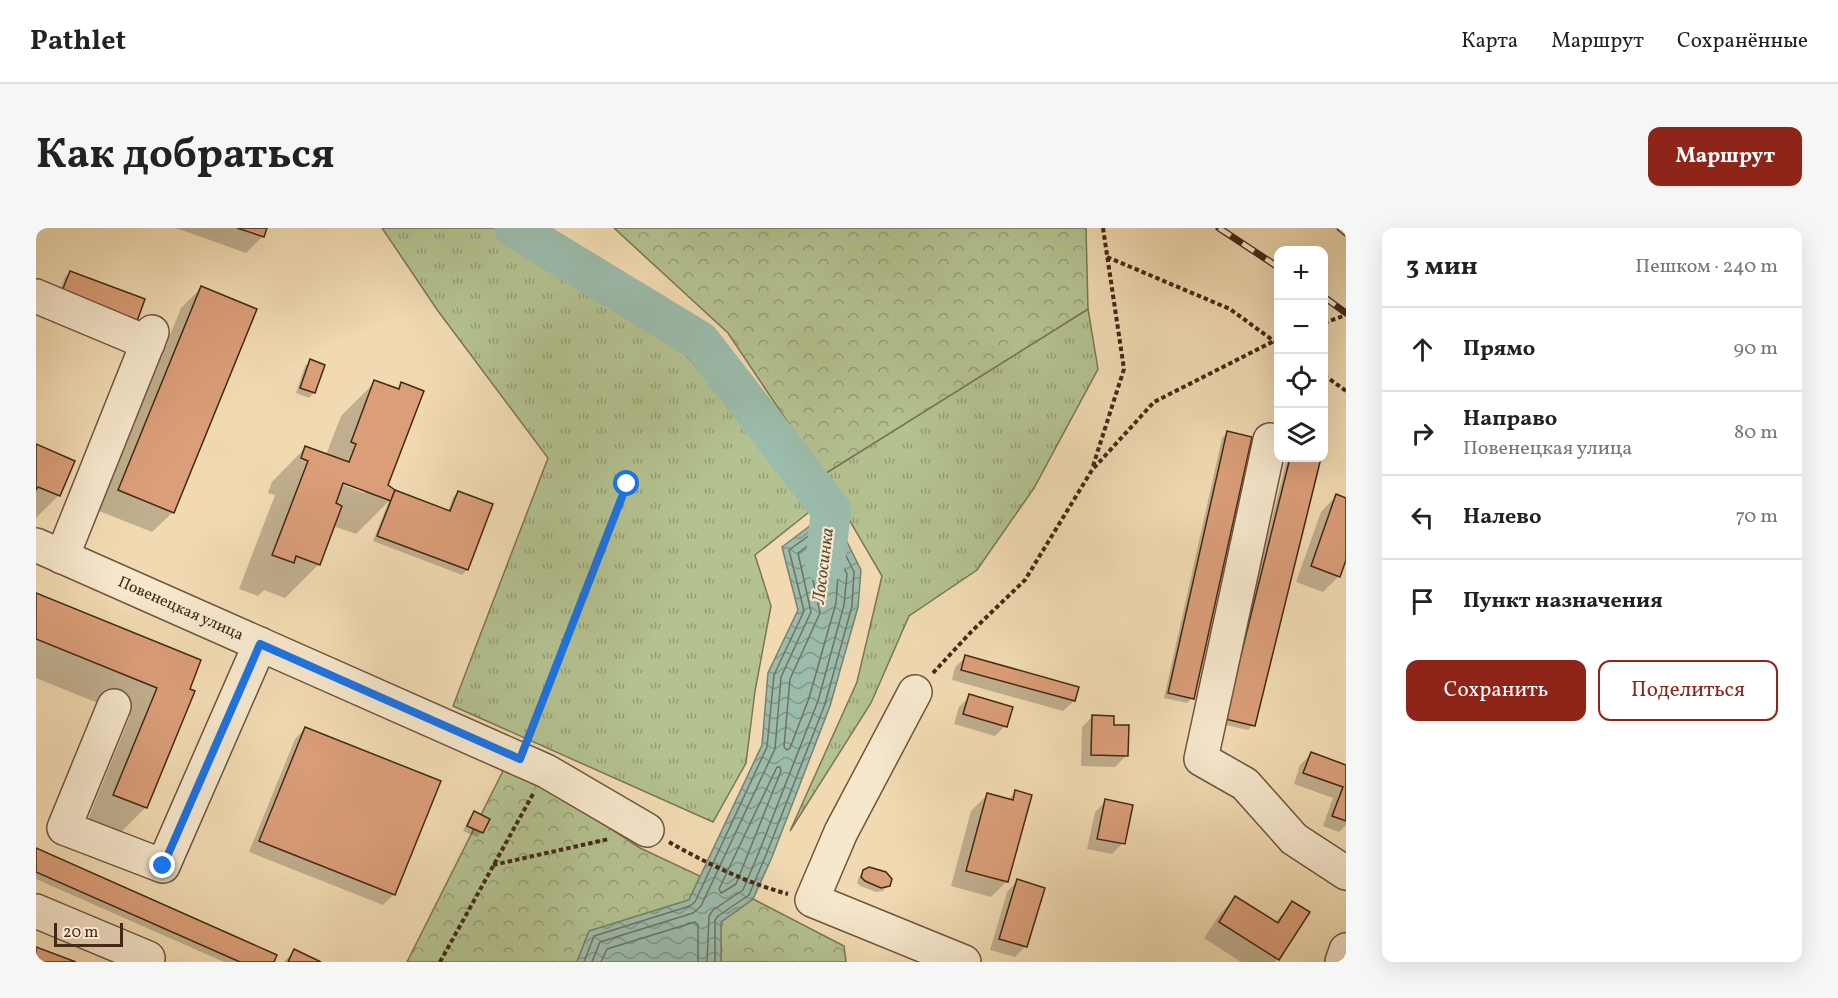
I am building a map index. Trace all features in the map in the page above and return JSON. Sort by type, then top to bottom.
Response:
[{"type":"street","points":[[36,296],[150,338],[49,551]]},
{"type":"street","points":[[1270,440],[1200,759],[1245,784],[1294,839],[1346,873]]},
{"type":"street","name":"Повенецкая улица","points":[[49,551],[533,765],[647,830]]},
{"type":"street","points":[[114,706],[64,828],[163,866],[260,644]]},
{"type":"street","points":[[915,692],[841,832],[812,900],[964,962]]},
{"type":"street","points":[[36,911],[148,958],[147,962]]},
{"type":"street","points":[[1342,962],[1346,950]]},
{"type":"path","points":[[1092,470],[1124,369],[1103,228]]},
{"type":"path","points":[[1107,257],[1230,309],[1274,339]]},
{"type":"path","points":[[1328,321],[1346,315]]},
{"type":"path","points":[[915,692],[971,632],[1025,580],[1092,470],[1154,402],[1274,342]]},
{"type":"path","points":[[1328,378],[1346,391]]},
{"type":"path","points":[[440,962],[494,866],[533,765],[627,484]]},
{"type":"path","points":[[494,866],[647,830],[700,860],[772,890]]},
{"type":"green space","points":[[382,228],[543,228],[686,355],[813,509],[755,555],[771,606],[755,691],[746,763],[713,822],[453,706],[548,458],[438,311]]},
{"type":"green space","points":[[614,228],[1086,228],[1088,309],[823,475],[728,333]]},
{"type":"green space","points":[[1088,309],[1098,369],[1034,488],[977,570],[909,616],[871,703],[790,831],[857,682],[882,576],[823,475]]},
{"type":"green space","points":[[508,761],[640,848],[700,876],[689,900],[589,931],[577,962],[407,962]]},
{"type":"green space","points":[[753,899],[844,946],[846,962],[721,962],[721,922]]},
{"type":"water","points":[[831,510],[861,570],[858,607],[830,706],[772,857],[753,899],[721,922],[721,962],[577,962],[589,931],[689,900],[762,745],[768,673],[798,610],[782,547]]},
{"type":"building","points":[[237,228],[267,228],[264,237]]},
{"type":"building","points":[[70,271],[145,299],[136,324],[60,296]]},
{"type":"building","points":[[201,286],[257,309],[174,513],[118,490]]},
{"type":"building","points":[[310,359],[325,365],[315,393],[300,388]]},
{"type":"building","points":[[374,380],[399,389],[401,382],[424,391],[388,485],[395,490],[391,501],[343,483],[336,503],[342,506],[320,565],[296,556],[294,563],[272,555],[308,461],[301,458],[305,446],[349,462],[356,444],[351,442]]},
{"type":"building","points":[[1227,431],[1252,437],[1194,699],[1168,693]]},
{"type":"building","points":[[36,444],[75,461],[60,496],[38,487],[36,490]]},
{"type":"building","points":[[1289,462],[1320,462],[1255,726],[1225,719]]},
{"type":"building","points":[[395,490],[450,511],[458,491],[493,504],[468,570],[377,536]]},
{"type":"building","points":[[1336,494],[1346,498],[1346,560],[1340,577],[1311,566]]},
{"type":"building","points":[[36,593],[201,660],[190,689],[195,691],[147,808],[113,795],[157,688],[36,639]]},
{"type":"building","points":[[965,655],[1079,687],[1075,701],[961,670]]},
{"type":"building","points":[[969,694],[1013,707],[1007,727],[963,714]]},
{"type":"building","points":[[1092,715],[1114,716],[1114,725],[1129,725],[1128,756],[1091,755]]},
{"type":"building","points":[[305,727],[441,781],[395,895],[259,841]]},
{"type":"building","points":[[1311,752],[1346,765],[1346,821],[1332,816],[1343,787],[1303,773]]},
{"type":"building","points":[[1015,790],[1032,795],[1008,882],[966,871],[987,793],[1013,800]]},
{"type":"building","points":[[1105,799],[1133,805],[1125,844],[1097,839]]},
{"type":"building","points":[[474,811],[490,819],[483,833],[467,826]]},
{"type":"building","points":[[36,848],[277,955],[274,962],[240,962],[36,872]]},
{"type":"building","points":[[869,867],[886,872],[892,879],[890,886],[881,888],[865,881],[861,877],[863,870]]},
{"type":"building","points":[[1017,879],[1045,888],[1027,947],[999,939]]},
{"type":"building","points":[[1235,896],[1278,923],[1292,901],[1310,912],[1279,960],[1219,922]]},
{"type":"building","points":[[36,947],[76,962],[36,962]]},
{"type":"building","points":[[294,949],[321,962],[288,962]]},
{"type":"waterway","name":"Лососинка","points":[[514,228],[700,341],[831,510],[825,564]]},
{"type":"railway","points":[[1219,228],[1274,264]]},
{"type":"railway","points":[[1340,228],[1346,233]]},
{"type":"railway","points":[[1328,300],[1346,313]]},
{"type":"route","points":[[163,866],[260,644],[520,759],[627,484]]}]
